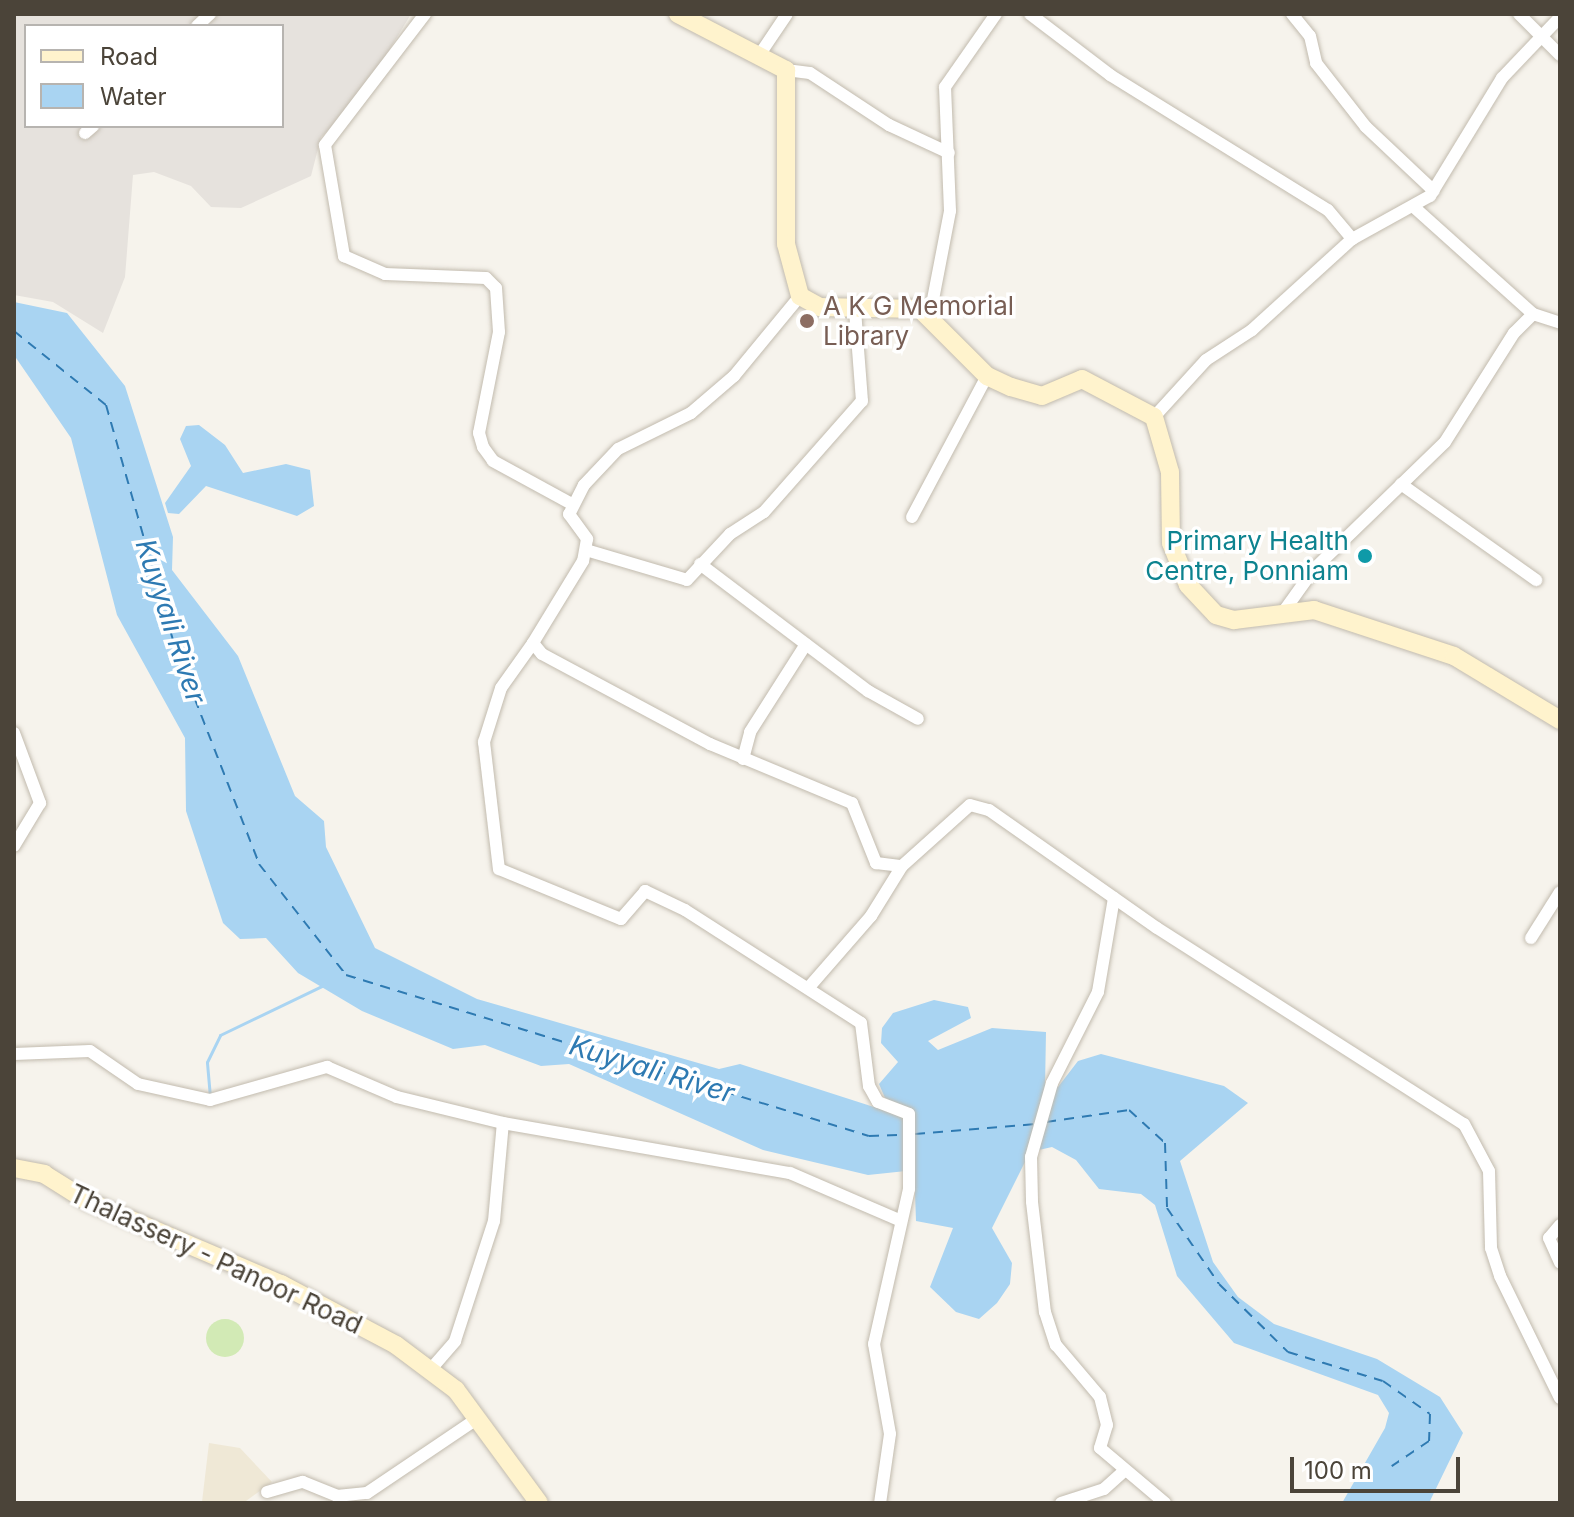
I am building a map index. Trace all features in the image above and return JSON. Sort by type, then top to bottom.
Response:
[{"type":"main road","points":[[678,14],[786,70],[786,244],[800,296],[820,307],[855,309],[891,305],[930,315],[987,376],[1042,396],[1061,384],[1096,382],[1154,417],[1170,472],[1165,509],[1171,543],[1199,603],[1234,620],[1284,611],[1314,610],[1454,656],[1560,720]]},
{"type":"main road","name":"Thalassery - Panoor Road","points":[[14,1168],[44,1174],[87,1201],[281,1284],[431,1369],[478,1418],[539,1503]]},
{"type":"street","points":[[425,14],[325,145],[344,256],[372,272],[486,278],[496,288],[499,332],[479,433],[483,447],[493,461],[572,504],[586,550],[533,643],[501,688],[484,742],[499,869],[621,919],[645,891],[810,986],[861,1023],[869,1086],[878,1102],[909,1114],[910,1177],[874,1344],[890,1434],[880,1503]]},
{"type":"street","points":[[760,54],[787,14]]},
{"type":"street","points":[[930,315],[944,265],[949,153],[945,87],[996,14]]},
{"type":"street","points":[[1030,14],[1110,75],[1328,210],[1352,239]]},
{"type":"street","points":[[1292,14],[1310,36],[1316,63],[1366,127],[1434,191]]},
{"type":"street","points":[[1519,14],[1539,38],[1560,55]]},
{"type":"street","points":[[1154,417],[1206,360],[1281,307],[1352,239],[1415,208],[1434,191],[1502,78],[1560,17]]},
{"type":"street","points":[[786,70],[810,73],[889,125],[949,153]]},
{"type":"street","points":[[1415,208],[1533,314],[1560,323]]},
{"type":"street","points":[[572,504],[618,449],[691,413],[734,376],[800,296]]},
{"type":"street","points":[[586,550],[671,579],[687,580],[700,564],[764,512],[862,401],[855,309]]},
{"type":"street","points":[[1284,611],[1314,569],[1445,442],[1533,314]]},
{"type":"street","points":[[912,517],[987,376]]},
{"type":"street","points":[[1401,484],[1536,580]]},
{"type":"street","points":[[700,564],[806,644],[918,719]]},
{"type":"street","points":[[533,643],[585,679],[743,759],[852,803],[876,863],[902,866]]},
{"type":"street","points":[[743,759],[750,732],[806,644]]},
{"type":"street","points":[[14,733],[40,803],[14,846]]},
{"type":"street","points":[[810,986],[871,916],[902,866],[949,831],[962,812],[979,806],[1114,898],[1464,1124],[1489,1171],[1491,1248],[1500,1276],[1560,1398]]},
{"type":"street","points":[[1531,938],[1560,892]]},
{"type":"street","points":[[1114,898],[1098,992],[1052,1083],[1031,1157],[1045,1312],[1056,1345],[1100,1397],[1107,1425],[1100,1448],[1122,1473],[1165,1503]]},
{"type":"street","points":[[14,1054],[90,1051],[138,1084],[210,1100],[327,1067],[397,1097],[503,1123],[790,1173],[899,1220]]},
{"type":"street","points":[[431,1369],[455,1341],[494,1221],[503,1123]]},
{"type":"street","points":[[1560,1225],[1549,1238],[1560,1263]]},
{"type":"street","points":[[267,1492],[303,1482],[337,1496],[367,1493],[478,1418]]},
{"type":"street","points":[[1061,1503],[1104,1489],[1122,1473]]},
{"type":"shaded area","points":[[14,14],[411,14],[359,100],[321,137],[311,176],[241,208],[211,207],[191,186],[154,172],[133,175],[125,277],[103,333],[53,302],[14,295]]},
{"type":"shaded area","points":[[209,1443],[240,1448],[272,1482],[246,1501],[202,1502]]},
{"type":"green space","points":[[225,1319],[238,1325],[244,1338],[238,1351],[225,1357],[212,1351],[206,1338],[212,1325]]},
{"type":"water","name":"Kuyyali River","points":[[14,302],[67,313],[125,386],[173,537],[172,570],[238,656],[295,796],[324,821],[326,847],[375,948],[477,999],[719,1069],[740,1064],[905,1117],[906,1171],[868,1175],[763,1150],[569,1064],[541,1066],[485,1045],[453,1049],[362,1011],[298,973],[266,938],[240,939],[223,923],[186,811],[185,738],[117,615],[71,438],[14,355]]},
{"type":"water","points":[[199,425],[225,445],[243,473],[286,464],[310,470],[314,506],[297,516],[206,486],[179,514],[168,513],[165,503],[191,466],[180,439],[186,426]]},
{"type":"water","points":[[934,1000],[968,1007],[971,1018],[928,1041],[938,1050],[992,1028],[1046,1032],[1045,1088],[1058,1087],[1078,1061],[1101,1054],[1224,1086],[1248,1103],[1180,1161],[1213,1262],[1238,1297],[1274,1324],[1377,1359],[1440,1397],[1463,1433],[1429,1503],[1342,1503],[1385,1428],[1389,1413],[1378,1395],[1234,1343],[1177,1276],[1155,1205],[1141,1194],[1099,1189],[1076,1160],[1052,1147],[1030,1152],[992,1228],[1012,1263],[1010,1284],[997,1303],[979,1319],[956,1312],[930,1287],[953,1228],[916,1221],[912,1111],[885,1098],[879,1084],[898,1062],[881,1043],[882,1028],[893,1013]]},
{"type":"waterway","points":[[210,1097],[207,1062],[220,1035],[324,985]]},
{"type":"ferry route","points":[[14,331],[106,405],[175,648],[259,864],[346,975],[869,1136],[905,1135]]},
{"type":"ferry route","points":[[1046,1122],[1129,1110],[1165,1143],[1167,1208],[1219,1284],[1288,1352],[1383,1381],[1430,1414],[1429,1441],[1392,1466]]},
{"type":"ferry route","points":[[915,1134],[1036,1124]]},
{"type":"place","name":"A K G Memorial Library","points":[[807,321]]},
{"type":"place","name":"Primary Health Centre, Ponniam","points":[[1365,556]]}]
